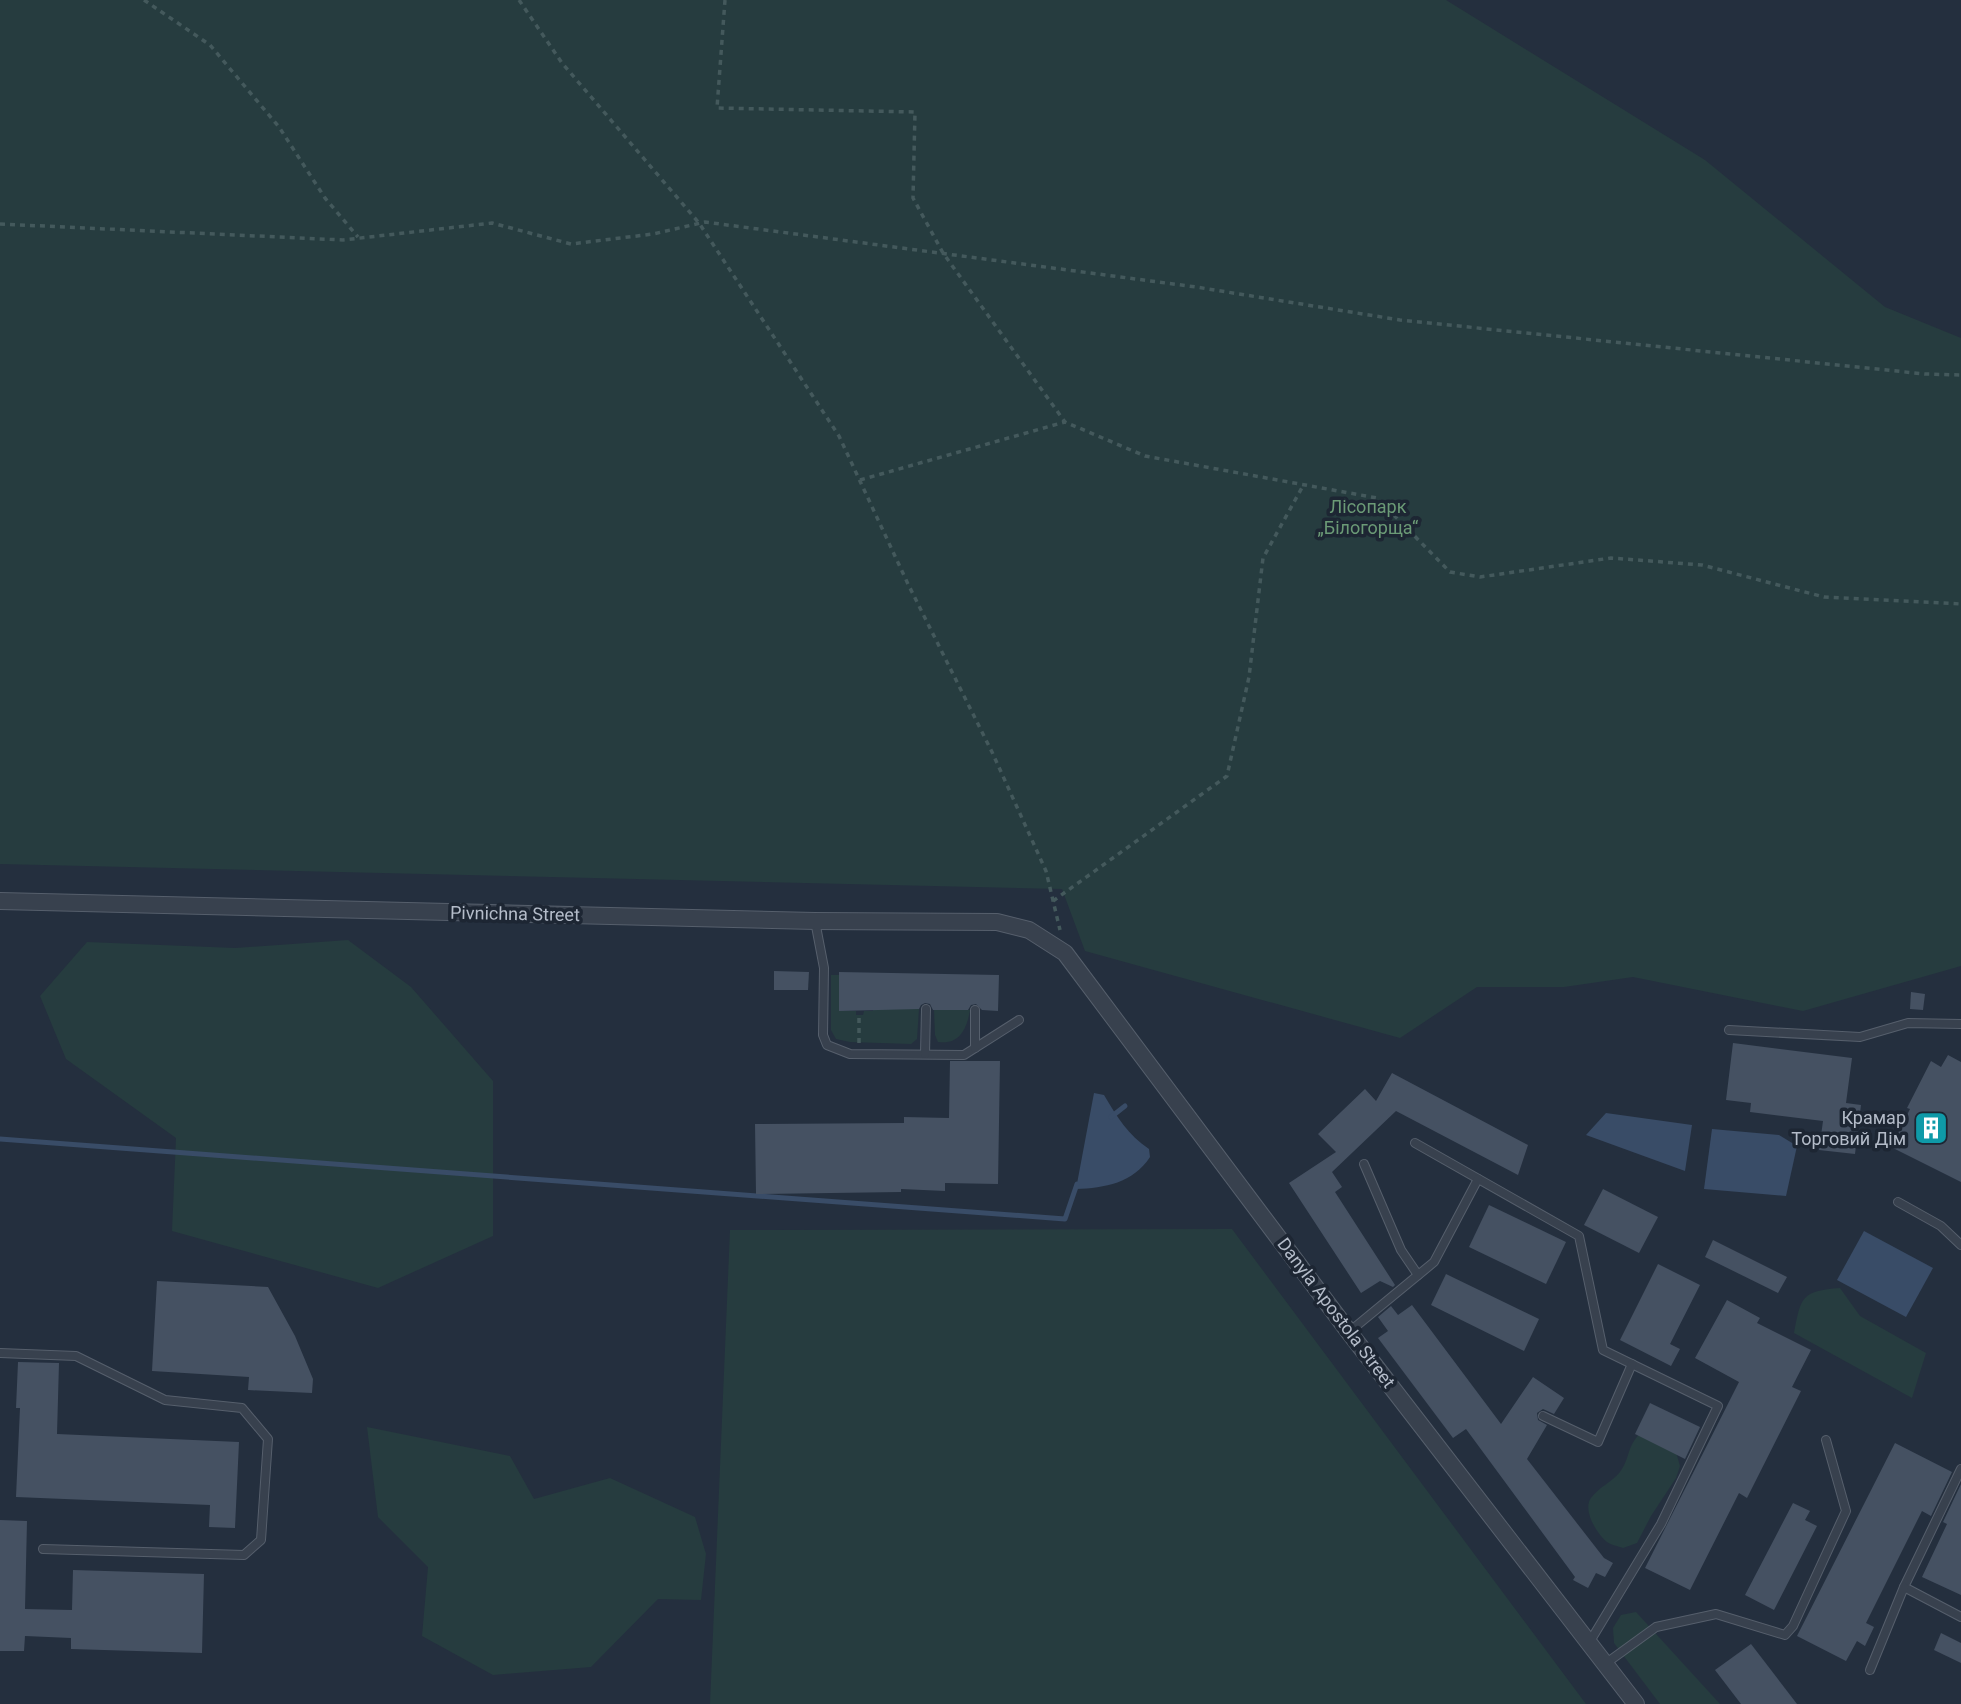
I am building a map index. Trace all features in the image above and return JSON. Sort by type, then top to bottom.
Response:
[{"type":"street","name":"Pivnichna Street","points":[[0,901],[997,922],[1029,930]]},
{"type":"street","name":"Danyla Apostola Street","points":[[1029,930],[1065,953],[1349,1332],[1636,1704]]},
{"type":"lane","points":[[815,920],[824,968],[823,1035],[827,1045],[844,1053],[964,1055],[1019,1020]]},
{"type":"lane","points":[[925,1054],[926,1009]]},
{"type":"lane","points":[[975,1010],[975,1048]]},
{"type":"lane","points":[[1729,1030],[1860,1037],[1908,1023],[1961,1024]]},
{"type":"lane","points":[[1415,1143],[1579,1236],[1604,1350],[1717,1406],[1661,1524],[1589,1643]]},
{"type":"lane","points":[[1364,1164],[1401,1250],[1418,1275]]},
{"type":"lane","points":[[1349,1332],[1434,1262],[1478,1179]]},
{"type":"lane","points":[[1898,1202],[1941,1226],[1961,1245]]},
{"type":"lane","points":[[0,1353],[76,1356],[165,1400],[242,1408],[268,1439],[261,1540],[244,1555],[43,1549]]},
{"type":"lane","points":[[1543,1416],[1598,1441],[1632,1364]]},
{"type":"lane","points":[[1605,1664],[1656,1627],[1716,1614],[1785,1635],[1793,1626],[1846,1511],[1826,1440]]},
{"type":"lane","points":[[1870,1670],[1904,1587],[1961,1469]]},
{"type":"lane","points":[[1904,1587],[1961,1617]]},
{"type":"path","points":[[144,0],[210,45],[279,127],[325,198],[359,239]]},
{"type":"path","points":[[519,0],[562,63],[699,223],[839,436],[908,584],[992,752],[1046,871],[1065,953]]},
{"type":"path","points":[[725,0],[717,108],[915,112],[913,198],[943,253],[1065,422],[1145,456],[1377,498],[1450,572],[1480,577],[1611,558],[1702,565],[1824,597],[1961,604]]},
{"type":"path","points":[[0,224],[329,240],[359,239],[492,223],[571,244],[653,233],[699,223],[750,226],[1196,287],[1400,320],[1925,374],[1961,375]]},
{"type":"path","points":[[859,480],[1065,422]]},
{"type":"path","points":[[1054,901],[1227,776],[1249,677],[1263,558],[1304,484]]},
{"type":"path","points":[[858,1054],[859,1017]]},
{"type":"green space","name":"Лісопарк „Білогорща“","points":[[0,0],[1446,0],[1705,160],[1885,307],[1961,338],[1961,966],[1803,1011],[1633,977],[1564,987],[1477,987],[1400,1038],[1085,951],[1062,889],[0,864]]},
{"type":"green space","points":[[348,940],[411,987],[493,1081],[493,1236],[378,1288],[172,1231],[176,1138],[66,1059],[40,996],[87,942],[235,948]]},
{"type":"green space","points":[[831,975],[839,975],[840,1011],[856,1011],[856,1015],[863,1015],[864,1011],[873,1011],[873,1008],[919,1009],[917,1039],[911,1044],[836,1039],[831,1030]]},
{"type":"green space","points":[[934,1010],[970,1010],[967,1023],[957,1038],[938,1042],[935,1035]]},
{"type":"green space","points":[[1232,1229],[1586,1704],[710,1704],[730,1230]]},
{"type":"green space","points":[[1840,1288],[1860,1316],[1926,1353],[1912,1398],[1794,1333],[1805,1298],[1817,1291]]},
{"type":"green space","points":[[367,1427],[510,1456],[534,1499],[610,1478],[695,1517],[706,1554],[701,1600],[658,1599],[591,1667],[493,1675],[422,1636],[428,1567],[378,1517]]},
{"type":"green space","points":[[1645,1429],[1676,1452],[1680,1466],[1676,1478],[1637,1543],[1623,1548],[1609,1543],[1599,1533],[1589,1515],[1589,1503],[1594,1494],[1620,1472],[1634,1440]]},
{"type":"green space","points":[[1636,1612],[1720,1704],[1660,1704],[1614,1643],[1613,1628],[1621,1615]]},
{"type":"water","points":[[1094,1093],[1104,1095],[1129,1132],[1149,1149],[1150,1157],[1135,1173],[1118,1182],[1076,1189]]},
{"type":"water","points":[[1606,1113],[1692,1125],[1685,1171],[1586,1135]]},
{"type":"water","points":[[1712,1129],[1779,1135],[1797,1146],[1786,1196],[1704,1189]]},
{"type":"water","points":[[1864,1231],[1933,1268],[1906,1317],[1837,1280]]},
{"type":"building","points":[[774,971],[809,972],[808,990],[774,990]]},
{"type":"building","points":[[839,972],[999,975],[998,1011],[982,1010],[976,1004],[971,1005],[968,1010],[933,1010],[930,1004],[925,1003],[919,1009],[839,1011]]},
{"type":"building","points":[[1911,992],[1925,994],[1923,1010],[1910,1009]]},
{"type":"building","points":[[1733,1043],[1852,1058],[1846,1103],[1861,1105],[1855,1154],[1819,1150],[1823,1121],[1750,1112],[1751,1103],[1726,1100]]},
{"type":"building","name":"Крамар Торговий Дім","points":[[1948,1055],[1961,1062],[1961,1182],[1891,1147],[1931,1061],[1941,1067]]},
{"type":"building","points":[[950,1061],[1000,1061],[998,1184],[945,1183],[945,1191],[901,1189],[901,1192],[756,1194],[755,1124],[904,1123],[904,1117],[949,1118]]},
{"type":"building","points":[[1392,1073],[1528,1145],[1518,1175],[1396,1111],[1332,1172],[1342,1187],[1335,1192],[1395,1285],[1393,1287],[1380,1281],[1361,1293],[1289,1183],[1336,1152],[1318,1134],[1365,1089],[1376,1101]]},
{"type":"building","points":[[1603,1189],[1658,1217],[1639,1253],[1584,1225]]},
{"type":"building","points":[[1489,1205],[1566,1242],[1546,1284],[1469,1247]]},
{"type":"building","points":[[1713,1240],[1787,1277],[1778,1293],[1705,1257]]},
{"type":"building","points":[[1658,1264],[1700,1285],[1670,1344],[1680,1349],[1671,1366],[1620,1340]]},
{"type":"building","points":[[1446,1274],[1539,1319],[1524,1351],[1431,1305]]},
{"type":"building","points":[[157,1281],[268,1287],[295,1336],[313,1379],[312,1393],[248,1390],[249,1377],[152,1371]]},
{"type":"building","points":[[1727,1300],[1760,1318],[1757,1323],[1811,1350],[1792,1387],[1801,1391],[1747,1498],[1739,1493],[1690,1590],[1645,1568],[1739,1382],[1695,1358]]},
{"type":"building","points":[[1412,1305],[1501,1424],[1533,1377],[1564,1398],[1554,1414],[1543,1409],[1537,1413],[1538,1420],[1547,1425],[1527,1459],[1604,1558],[1613,1563],[1605,1577],[1596,1573],[1588,1588],[1573,1580],[1575,1577],[1466,1429],[1453,1438],[1378,1338],[1388,1331],[1378,1317],[1391,1306],[1398,1315]]},
{"type":"building","points":[[18,1362],[59,1363],[57,1434],[239,1442],[235,1528],[209,1527],[210,1505],[16,1497],[20,1408],[16,1408]]},
{"type":"building","points":[[1650,1403],[1700,1427],[1685,1459],[1635,1434]]},
{"type":"building","points":[[1895,1443],[1952,1472],[1931,1516],[1922,1511],[1866,1623],[1874,1627],[1865,1646],[1857,1641],[1846,1661],[1797,1636]]},
{"type":"building","points":[[1961,1484],[1961,1595],[1922,1577],[1947,1524],[1943,1522]]},
{"type":"building","points":[[1793,1503],[1810,1511],[1805,1520],[1817,1526],[1774,1610],[1745,1595]]},
{"type":"building","points":[[0,1520],[27,1521],[25,1609],[72,1610],[73,1570],[204,1574],[202,1653],[71,1649],[71,1638],[25,1636],[24,1651],[0,1651]]},
{"type":"building","points":[[1941,1633],[1961,1643],[1961,1663],[1934,1650]]},
{"type":"building","points":[[1751,1644],[1797,1704],[1741,1704],[1715,1670]]},
{"type":"waterway","points":[[1111,1117],[1125,1106]]},
{"type":"waterway","points":[[0,1139],[1065,1219],[1077,1184]]},
{"type":"place","name":"Крамар Торговий Дім","points":[[1931,1128]]}]
